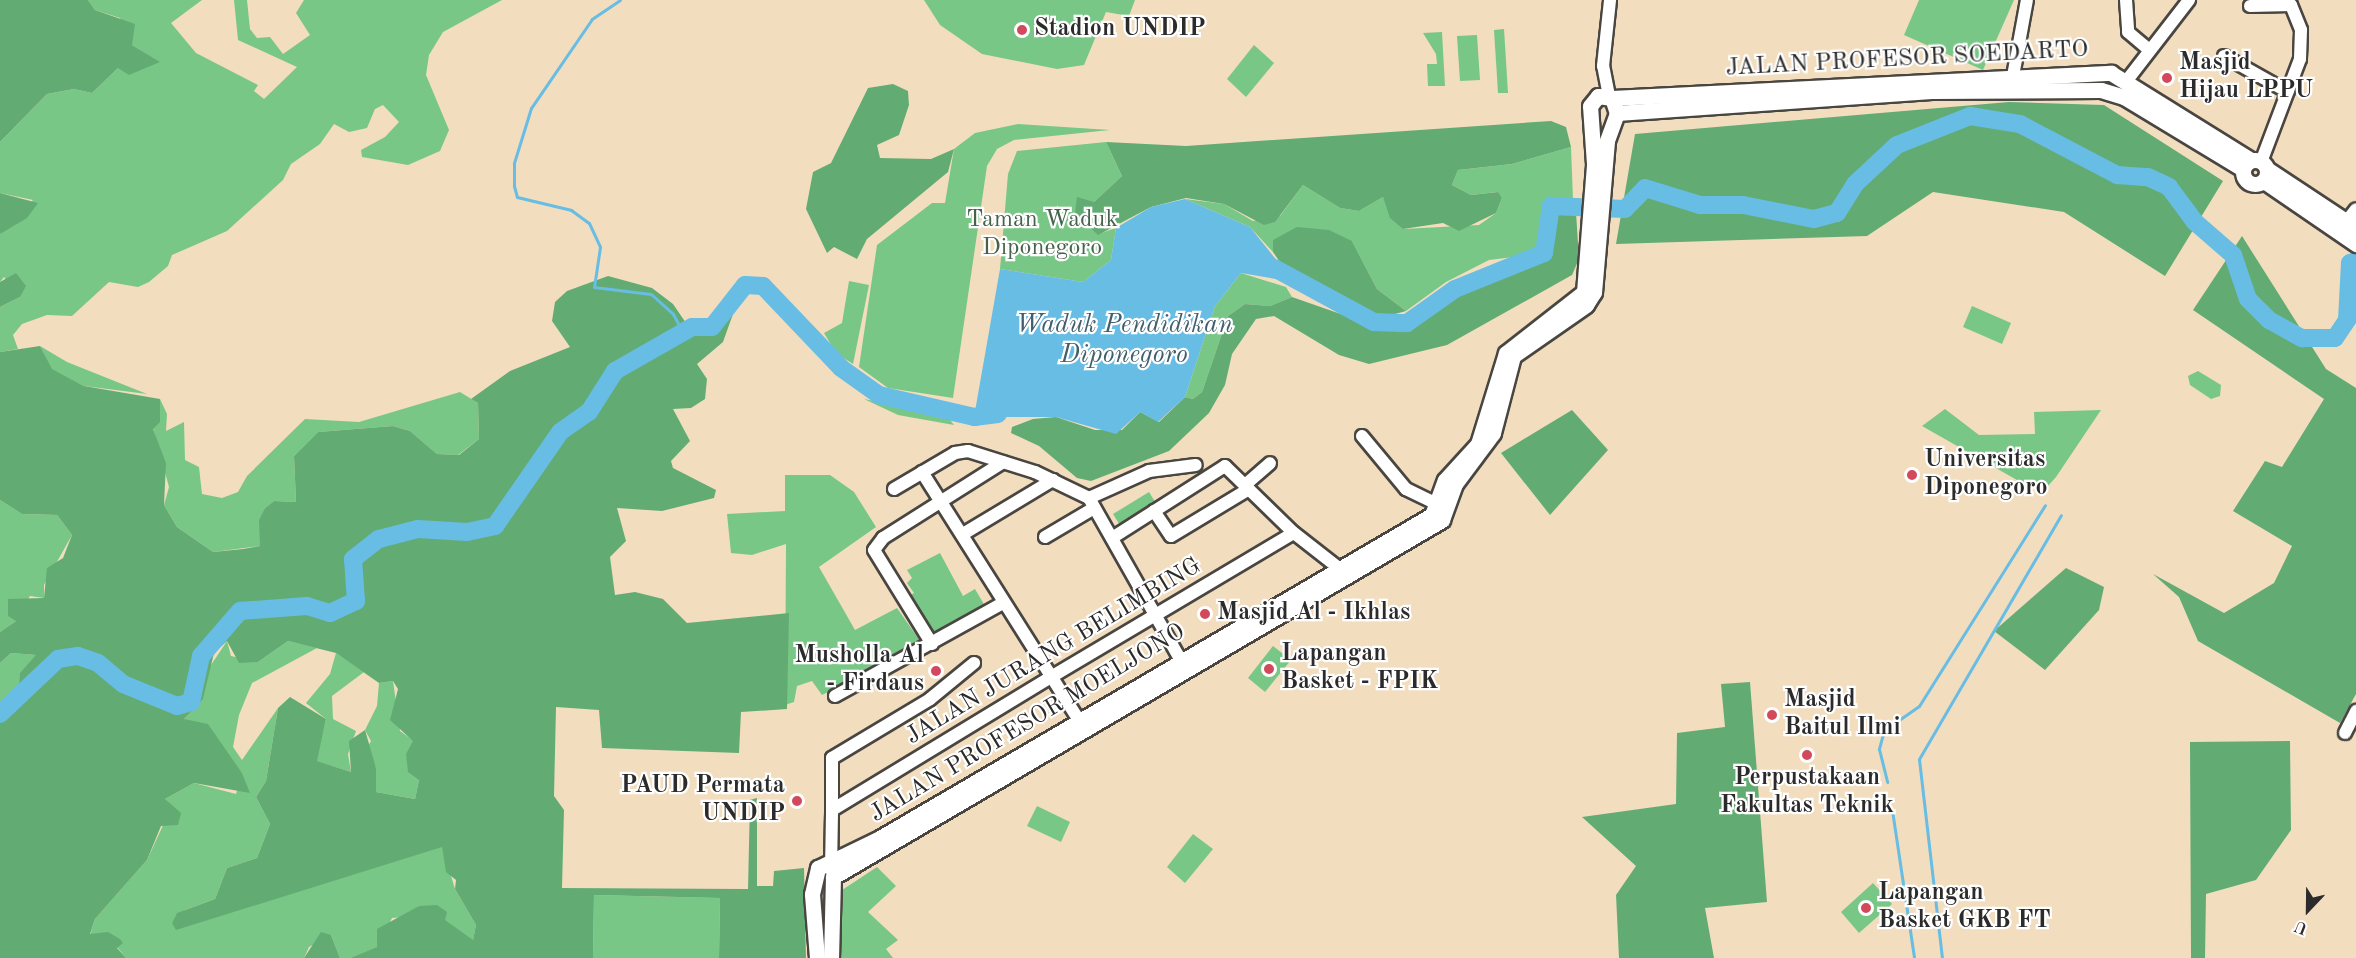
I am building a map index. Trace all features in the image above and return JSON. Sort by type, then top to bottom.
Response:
[{"type":"street","points":[[817,958],[813,876],[831,869],[1183,665],[1310,602],[1442,520],[1444,508],[1455,484],[1481,447],[1506,353],[1581,299],[1590,284],[1600,161],[1610,105],[1604,81],[1610,0]]},
{"type":"street","points":[[2013,76],[2027,0]]},
{"type":"street","points":[[2126,0],[2128,32],[2147,48]]},
{"type":"street","points":[[2117,93],[2128,80],[2147,48],[2188,0]]},
{"type":"street","points":[[2250,6],[2285,4],[2295,9],[2301,30],[2300,58],[2257,168]]},
{"type":"street","points":[[2224,56],[2288,92]]},
{"type":"street","name":"JALAN PROFESOR SOEDARTO","points":[[1610,105],[2087,70],[2128,80],[2353,234]]},
{"type":"street","name":"JALAN PROFESOR SOEDARTO","points":[[1610,105],[2018,88],[2117,93],[2257,168],[2353,234]]},
{"type":"street","points":[[1600,161],[1590,105],[1610,105]]},
{"type":"street","points":[[1593,118],[1610,105]]},
{"type":"street","points":[[2353,234],[2356,208]]},
{"type":"street","points":[[1362,436],[1406,489],[1444,508]]},
{"type":"street","points":[[894,489],[959,451],[1035,472],[1092,503],[1183,665]]},
{"type":"street","points":[[932,644],[874,550],[883,538],[943,503],[1003,462]]},
{"type":"street","points":[[1154,511],[1171,536],[1247,487],[1270,463]]},
{"type":"street","points":[[1045,537],[1092,503],[1149,471],[1196,465]]},
{"type":"street","points":[[1112,538],[1225,466],[1294,533],[1340,569]]},
{"type":"street","points":[[922,472],[1081,724]]},
{"type":"street","points":[[963,534],[1053,480]]},
{"type":"street","name":"JALAN PROFESOR MOELJONO","points":[[1183,665],[1444,508]]},
{"type":"street","name":"JALAN JURANG BELIMBING","points":[[832,810],[1294,533]]},
{"type":"street","points":[[835,696],[1003,603]]},
{"type":"street","points":[[831,958],[832,758],[930,699],[974,663]]},
{"type":"street","points":[[2345,733],[2356,711]]},
{"type":"green space","points":[[0,0],[88,0],[95,10],[135,24],[132,45],[160,62],[129,75],[118,68],[92,93],[74,89],[47,94],[0,142]]},
{"type":"green space","points":[[88,0],[202,0],[171,23],[196,53],[258,85],[254,91],[264,99],[297,67],[238,40],[234,0],[247,0],[250,29],[257,38],[270,37],[283,54],[310,35],[296,13],[304,0],[502,0],[443,32],[429,55],[426,75],[449,130],[440,151],[408,165],[362,157],[361,150],[385,137],[399,122],[383,105],[375,109],[367,128],[349,132],[334,124],[320,144],[291,164],[283,180],[227,231],[172,255],[168,266],[149,282],[138,287],[109,282],[72,316],[47,315],[22,324],[13,335],[18,349],[0,352],[0,307],[20,297],[4,277],[0,282],[0,234],[33,200],[0,193],[0,142],[47,94],[74,89],[92,93],[118,68],[159,62],[132,45],[120,18],[95,10]]},
{"type":"green space","name":"Stadion UNDIP","points":[[924,0],[1135,0],[1129,16],[1106,12],[1084,65],[1057,69],[982,54],[940,25]]},
{"type":"green space","points":[[1919,0],[2014,0],[1983,70],[1904,35]]},
{"type":"green space","points":[[1504,29],[1508,93],[1498,93],[1494,30]]},
{"type":"green space","points":[[1442,32],[1445,86],[1428,86],[1427,64],[1437,64],[1436,54],[1423,33]]},
{"type":"green space","points":[[1477,35],[1480,80],[1460,81],[1457,36]]},
{"type":"green space","points":[[1254,45],[1274,63],[1246,97],[1227,79]]},
{"type":"green space","points":[[893,84],[908,91],[909,105],[899,135],[877,145],[880,158],[931,159],[954,149],[948,172],[867,239],[857,259],[834,247],[827,253],[806,209],[813,172],[831,163],[868,88]]},
{"type":"green space","points":[[2009,102],[2104,105],[2223,181],[2165,276],[2064,212],[1933,192],[1867,236],[1616,244],[1635,134]]},
{"type":"green space","points":[[1551,121],[1566,127],[1571,147],[1512,164],[1458,170],[1452,185],[1471,195],[1498,192],[1502,198],[1496,213],[1459,231],[1443,223],[1403,229],[1390,218],[1383,197],[1359,211],[1340,208],[1303,185],[1275,222],[1264,225],[1224,204],[1186,198],[1151,207],[1098,235],[1075,213],[1077,197],[1094,202],[1122,176],[1106,142],[1186,146]]},
{"type":"green space","points":[[1018,124],[1110,130],[1014,140],[997,149],[987,166],[953,398],[888,388],[859,367],[877,245],[932,203],[945,203],[954,149],[975,133]]},
{"type":"green space","name":"Taman Waduk Diponegoro","points":[[1106,142],[1122,176],[1094,202],[1098,234],[1116,228],[1111,260],[1083,282],[1000,269],[1008,174],[1017,151]]},
{"type":"green space","points":[[1571,147],[1573,200],[1547,200],[1545,237],[1530,255],[1489,260],[1446,282],[1406,311],[1377,289],[1352,241],[1273,240],[1273,252],[1250,227],[1185,199],[1224,204],[1253,221],[1280,216],[1303,185],[1340,208],[1359,211],[1383,197],[1403,229],[1479,225],[1496,213],[1502,198],[1497,192],[1471,195],[1452,185],[1458,170],[1512,164]]},
{"type":"green space","points":[[0,193],[38,203],[27,218],[0,234]]},
{"type":"green space","points":[[1576,212],[1579,259],[1572,275],[1447,345],[1369,364],[1339,355],[1274,316],[1256,319],[1232,354],[1225,385],[1209,413],[1169,451],[1091,481],[1077,478],[1039,446],[1011,433],[1012,427],[1033,419],[1056,417],[1095,430],[1122,430],[1140,412],[1159,422],[1185,397],[1193,399],[1202,392],[1228,316],[1245,304],[1270,306],[1292,297],[1375,326],[1410,330],[1455,295],[1546,257],[1556,231],[1555,213]]},
{"type":"green space","points":[[1297,227],[1329,230],[1352,241],[1377,289],[1406,311],[1384,317],[1369,314],[1309,284],[1304,275],[1286,271],[1273,252],[1273,240]]},
{"type":"green space","points":[[2242,236],[2326,369],[2356,388],[2356,694],[2340,723],[2198,641],[2179,597],[2153,574],[2224,613],[2274,583],[2292,546],[2233,511],[2265,461],[2282,467],[2324,399],[2193,310]]},
{"type":"green space","points":[[16,273],[26,286],[20,297],[0,307],[0,282]]},
{"type":"green space","points":[[1241,273],[1286,287],[1292,297],[1270,306],[1245,304],[1228,316],[1202,392],[1193,399],[1185,397],[1215,306]]},
{"type":"green space","points":[[608,276],[652,288],[673,304],[686,323],[710,323],[718,311],[733,314],[723,342],[697,364],[707,379],[705,399],[691,408],[673,409],[690,441],[671,461],[673,468],[716,490],[714,498],[662,511],[617,508],[626,541],[610,557],[615,595],[635,592],[663,599],[687,623],[789,613],[787,709],[741,712],[739,753],[602,748],[599,710],[556,707],[554,796],[564,810],[562,888],[748,889],[750,800],[757,798],[757,886],[773,886],[774,871],[804,868],[806,958],[719,958],[720,898],[594,895],[593,958],[350,958],[377,947],[377,929],[419,906],[437,905],[447,912],[445,920],[473,940],[476,925],[455,889],[456,880],[446,872],[442,847],[176,930],[172,923],[177,913],[215,899],[227,868],[257,858],[270,824],[256,797],[266,781],[278,708],[290,697],[326,719],[317,761],[351,772],[349,741],[365,730],[376,768],[376,792],[415,799],[419,780],[408,772],[406,754],[413,741],[390,720],[398,689],[393,681],[379,683],[336,653],[288,641],[258,662],[239,663],[227,641],[214,653],[203,699],[184,719],[208,724],[242,773],[250,793],[194,783],[165,799],[181,813],[178,825],[161,826],[147,860],[95,919],[90,934],[108,932],[120,939],[123,943],[117,948],[126,958],[0,958],[0,722],[18,707],[20,673],[36,655],[11,653],[0,663],[0,632],[16,621],[8,616],[8,599],[44,598],[47,568],[63,558],[72,535],[57,515],[22,514],[0,500],[0,352],[40,346],[52,369],[84,386],[160,399],[160,422],[153,429],[166,463],[164,505],[177,527],[213,552],[243,549],[260,546],[259,520],[265,508],[274,501],[296,502],[294,456],[318,432],[393,426],[410,431],[437,454],[459,455],[479,439],[478,403],[471,399],[510,371],[570,347],[552,321],[555,302],[567,291]]},
{"type":"green space","points":[[849,281],[869,285],[853,364],[836,353],[824,333],[842,323]]},
{"type":"green space","points":[[1972,306],[2011,323],[2002,344],[1963,327]]},
{"type":"green space","points":[[40,346],[67,362],[147,394],[84,386],[51,369]]},
{"type":"green space","points":[[2198,371],[2221,385],[2220,396],[2211,399],[2190,385],[2188,376]]},
{"type":"green space","points":[[460,392],[478,403],[479,439],[458,455],[437,454],[410,431],[393,426],[318,432],[294,456],[296,502],[274,501],[265,508],[260,546],[213,552],[177,527],[164,505],[169,487],[153,428],[160,421],[160,399],[167,414],[166,431],[184,422],[185,460],[199,467],[202,494],[222,498],[238,492],[247,476],[305,419],[359,422]]},
{"type":"green space","points":[[864,399],[947,416],[954,425],[898,415]]},
{"type":"green space","points":[[1945,409],[1979,435],[2035,434],[2034,412],[2101,410],[2056,477],[2047,487],[2031,488],[1922,426]]},
{"type":"green space","points":[[1572,410],[1608,450],[1550,515],[1501,453]]},
{"type":"green space","points":[[785,475],[830,475],[854,492],[876,527],[819,567],[855,630],[897,608],[923,645],[822,695],[812,681],[797,686],[794,702],[785,705],[786,544],[752,555],[731,553],[727,514],[785,511]]},
{"type":"green space","points":[[1149,492],[1157,505],[1121,527],[1113,514]]},
{"type":"green space","points":[[0,500],[22,514],[57,515],[72,535],[44,585],[44,598],[30,596],[16,621],[0,632]]},
{"type":"green space","points":[[940,553],[963,596],[975,589],[985,606],[936,638],[907,597],[914,593],[907,583],[912,578],[907,570]]},
{"type":"green space","points":[[2066,568],[2104,587],[2099,610],[2045,670],[1994,631]]},
{"type":"green space","points":[[227,641],[231,656],[258,662],[288,641],[317,648],[252,683],[239,715],[233,747],[242,760],[278,708],[266,781],[256,797],[270,824],[257,858],[227,868],[215,899],[185,910],[172,923],[442,846],[455,889],[476,925],[473,941],[419,906],[405,917],[392,918],[378,947],[350,958],[340,958],[331,935],[309,947],[304,958],[126,958],[117,947],[90,935],[95,919],[147,860],[171,808],[165,799],[194,783],[236,794],[242,773],[184,719],[202,699],[205,674]]},
{"type":"green space","name":"Lapangan Basket - FPIK","points":[[1273,646],[1291,660],[1265,692],[1248,678]]},
{"type":"green space","points":[[11,653],[37,655],[17,693],[18,707],[0,722],[0,663]]},
{"type":"green space","points":[[336,653],[364,672],[332,696],[333,719],[356,731],[348,754],[351,772],[316,761],[326,719],[306,703],[330,674]]},
{"type":"green space","points":[[393,681],[400,731],[414,741],[419,780],[415,799],[376,792],[376,768],[367,748],[371,741],[365,730],[377,706],[379,683]]},
{"type":"green space","points":[[1750,682],[1767,902],[1705,908],[1714,958],[1619,958],[1616,895],[1636,866],[1582,817],[1676,804],[1677,733],[1725,727],[1721,684]]},
{"type":"green space","points":[[2290,741],[2291,830],[2256,880],[2206,894],[2205,958],[2191,958],[2190,742]]},
{"type":"green space","points":[[1037,806],[1070,822],[1061,842],[1027,826]]},
{"type":"green space","points":[[1193,834],[1213,849],[1185,883],[1167,867]]},
{"type":"green space","points":[[877,867],[896,886],[868,912],[898,940],[886,949],[893,958],[838,958],[839,892]]},
{"type":"green space","name":"Lapangan Basket GKB FT","points":[[1873,883],[1892,904],[1859,933],[1841,912]]},
{"type":"green space","points":[[594,895],[720,898],[719,958],[593,958]]},
{"type":"green space","points":[[321,932],[331,935],[340,958],[304,958]]},
{"type":"water","name":"Waduk Pendidikan Diponegoro","points":[[1185,199],[1250,227],[1294,282],[1241,273],[1215,306],[1185,397],[1158,422],[1140,412],[1116,434],[1056,417],[974,417],[1000,269],[1083,282],[1111,260],[1116,228],[1151,207]]},
{"type":"waterway","points":[[620,0],[592,19],[531,108],[514,163],[514,186],[517,197],[571,210],[589,223],[600,247],[594,287],[651,294],[673,314],[683,333]]},
{"type":"waterway","points":[[1274,268],[1374,322],[1407,323],[1455,289],[1544,253],[1551,206],[1625,209],[1645,188],[1700,205],[1743,205],[1814,219],[1837,213],[1855,184],[1897,145],[1970,116],[2020,124],[2117,175],[2148,177],[2169,187],[2195,222],[2233,255],[2248,299],[2269,320],[2302,338],[2335,338],[2347,320],[2350,263],[2356,261]]},
{"type":"waterway","points":[[0,714],[58,659],[78,656],[98,663],[123,684],[177,706],[191,702],[201,656],[240,611],[307,606],[330,613],[356,601],[353,559],[379,539],[418,529],[467,532],[495,526],[560,432],[589,412],[615,371],[692,327],[712,327],[745,285],[763,286],[841,368],[879,395],[974,417],[998,414]]},
{"type":"waterway","points":[[1896,722],[1919,706],[2045,505]]},
{"type":"waterway","points":[[1942,958],[1919,759],[2061,515]]},
{"type":"waterway","points":[[1884,730],[1879,749],[1887,782]]},
{"type":"waterway","points":[[1892,810],[1914,958]]},
{"type":"place","name":"Stadion UNDIP","points":[[1022,30]]},
{"type":"place","name":"Masjid Hijau LPPU","points":[[2167,78]]},
{"type":"place","name":"Universitas Diponegoro","points":[[1912,475]]},
{"type":"place","name":"Masjid Al - Ikhlas","points":[[1205,614]]},
{"type":"place","name":"Lapangan Basket - FPIK","points":[[1269,669]]},
{"type":"place","name":"Musholla Al - Firdaus","points":[[936,671]]},
{"type":"place","name":"Masjid Baitul Ilmi","points":[[1772,715]]},
{"type":"place","name":"Perpustakaan Fakultas Teknik","points":[[1807,755]]},
{"type":"place","name":"PAUD Permata UNDIP","points":[[797,801]]},
{"type":"place","name":"Lapangan Basket GKB FT","points":[[1866,908]]}]
